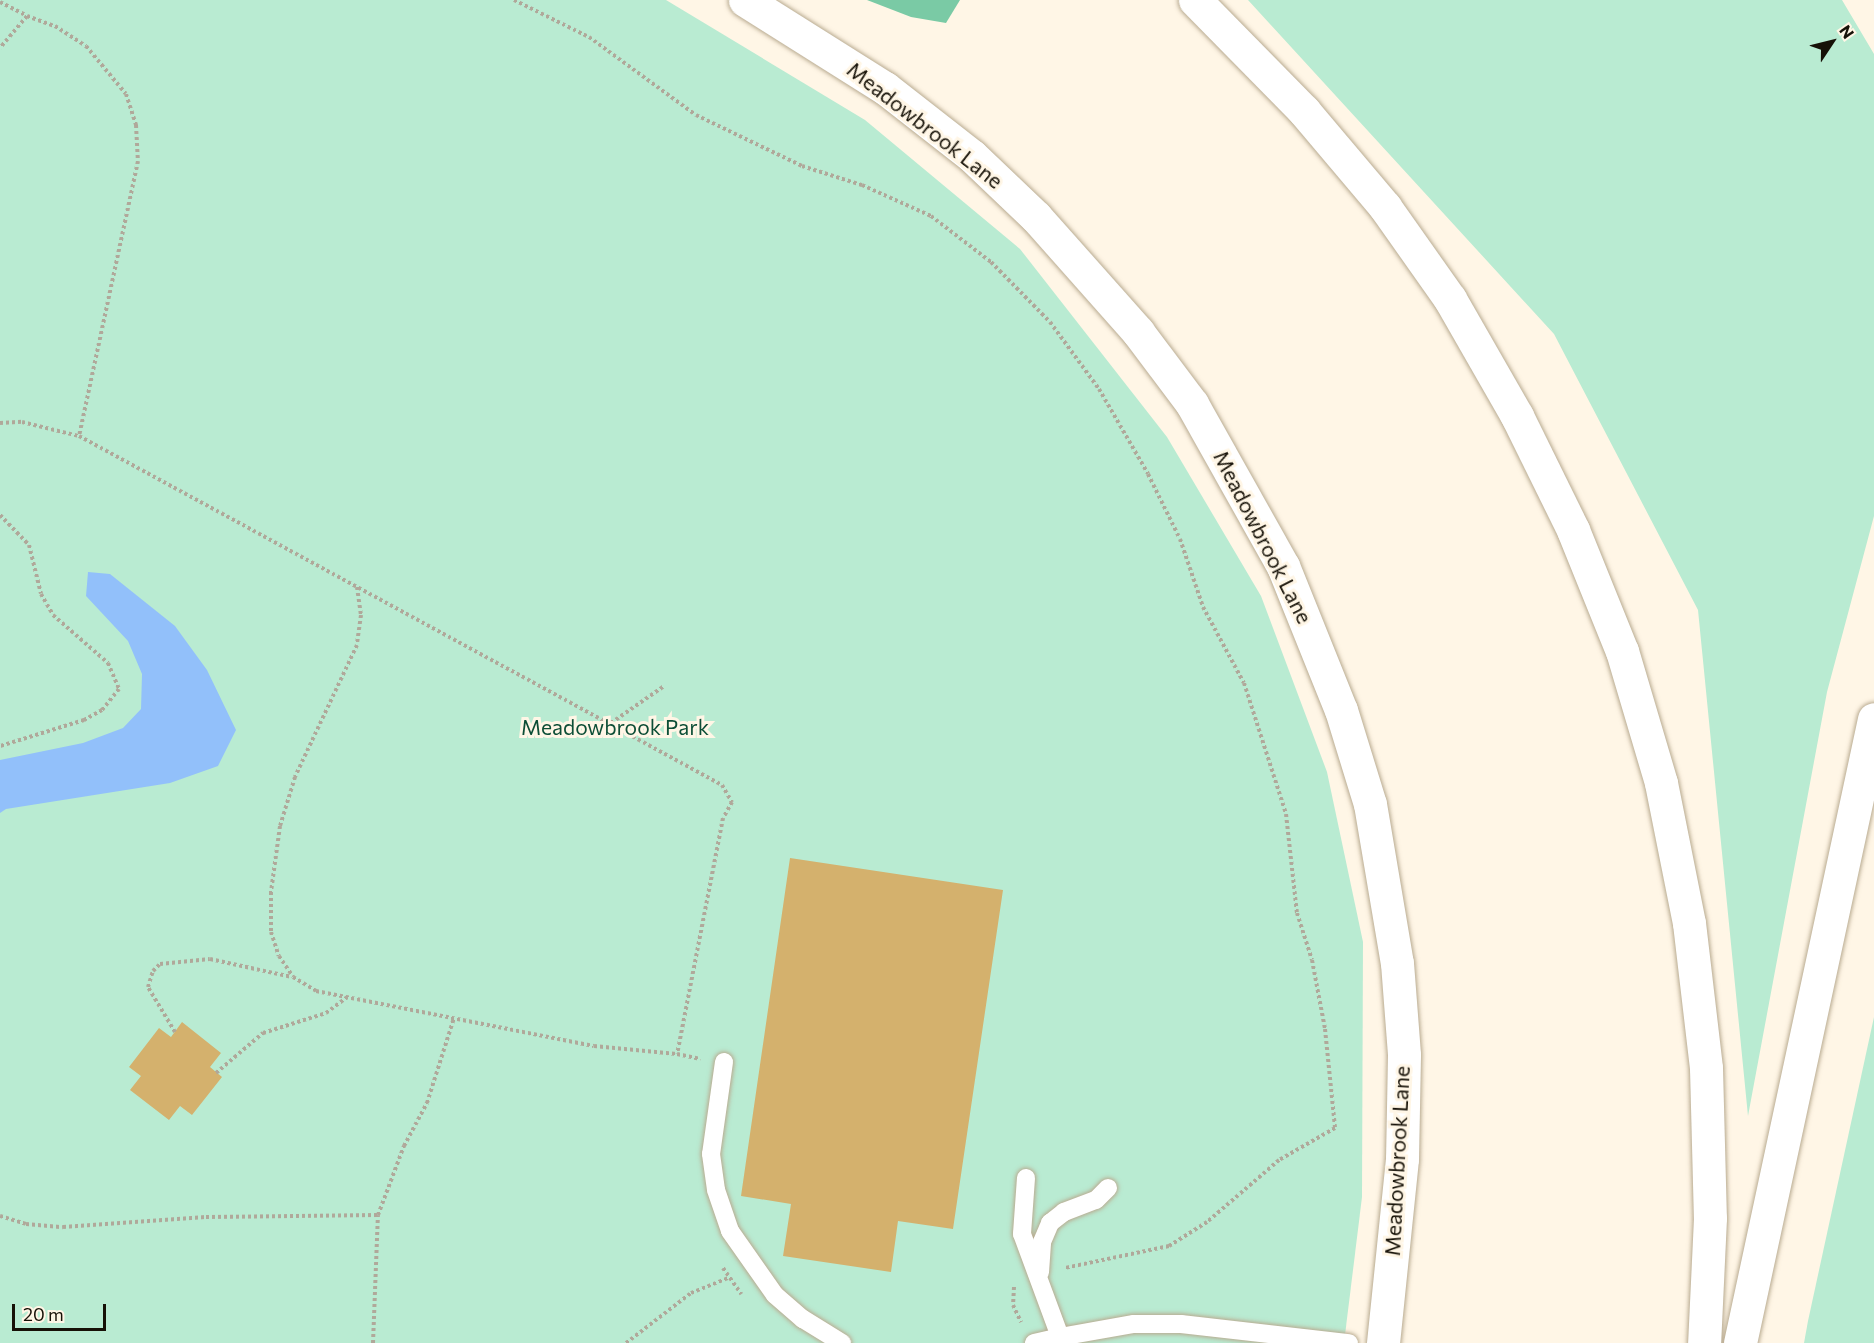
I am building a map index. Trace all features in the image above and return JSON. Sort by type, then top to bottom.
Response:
[{"type":"main road","name":"Meadowbrook Lane","points":[[745,0],[885,88],[972,156],[1036,217],[1138,332],[1192,404],[1283,566],[1341,710],[1370,804],[1397,963],[1404,1055],[1402,1159],[1383,1343]]},
{"type":"main road","points":[[1196,0],[1304,111],[1385,207],[1450,299],[1516,416],[1573,530],[1622,651],[1661,783],[1689,922],[1704,1046],[1710,1218],[1704,1343]]},
{"type":"main road","points":[[1740,1343],[1874,718]]},
{"type":"lane","points":[[724,1062],[711,1155],[716,1190],[730,1231],[776,1295],[803,1319],[842,1343]]},
{"type":"lane","points":[[1026,1178],[1022,1234],[1039,1274],[1060,1337]]},
{"type":"lane","points":[[1039,1274],[1042,1242],[1050,1223],[1064,1212],[1096,1200],[1108,1188]]},
{"type":"lane","points":[[1034,1343],[1134,1324],[1180,1324],[1349,1343]]},
{"type":"path","points":[[514,0],[589,37],[696,115],[802,166],[862,185],[931,216],[991,262],[1050,322],[1099,389],[1153,483],[1180,539],[1203,607],[1245,683],[1286,814],[1297,913],[1312,960],[1325,1029],[1335,1128],[1279,1160],[1207,1222],[1169,1246],[1039,1274]]},
{"type":"path","points":[[0,2],[27,16],[55,26],[86,46],[126,94],[136,125],[138,161],[79,436]]},
{"type":"path","points":[[0,48],[27,16]]},
{"type":"path","points":[[0,423],[22,422],[79,436],[722,784],[732,802],[723,818],[701,922]]},
{"type":"path","points":[[0,515],[29,545],[41,594],[53,615],[108,663],[119,688],[102,710],[84,720],[0,746]]},
{"type":"path","points":[[293,977],[279,956],[271,932],[271,892],[280,826],[299,768],[347,672],[357,645],[361,615],[357,586]]},
{"type":"path","points":[[610,723],[664,686]]},
{"type":"path","points":[[175,1032],[148,987],[153,971],[160,964],[210,959],[293,977],[316,991],[594,1046],[677,1054]]},
{"type":"path","points":[[216,1072],[263,1033],[326,1013],[348,997]]},
{"type":"path","points":[[373,1343],[378,1215],[399,1156],[427,1103],[454,1018]]},
{"type":"path","points":[[0,1216],[26,1224],[63,1227],[206,1217],[378,1215]]},
{"type":"path","points":[[626,1343],[691,1293],[728,1278]]},
{"type":"green space","name":"Meadowbrook Park","points":[[0,0],[666,0],[865,120],[1020,249],[1167,437],[1261,596],[1327,772],[1363,942],[1362,1197],[1344,1343],[0,1343]]},
{"type":"green space","points":[[867,0],[960,0],[946,23],[911,17]]},
{"type":"green space","points":[[1248,0],[1842,0],[1874,54],[1874,516],[1827,692],[1748,1116],[1698,610],[1554,334]]},
{"type":"green space","points":[[1874,1017],[1874,1343],[1804,1343],[1808,1321]]},
{"type":"water","points":[[88,572],[110,574],[175,626],[207,670],[236,730],[218,766],[170,783],[6,809],[0,813],[0,760],[83,743],[123,728],[141,709],[142,674],[128,641],[86,596]]},
{"type":"building","points":[[790,858],[1003,890],[953,1229],[898,1221],[891,1272],[783,1256],[791,1204],[741,1196]]},
{"type":"building","points":[[182,1022],[221,1053],[210,1067],[222,1077],[192,1115],[180,1106],[169,1120],[130,1090],[141,1076],[129,1067],[159,1028],[171,1037]]}]
